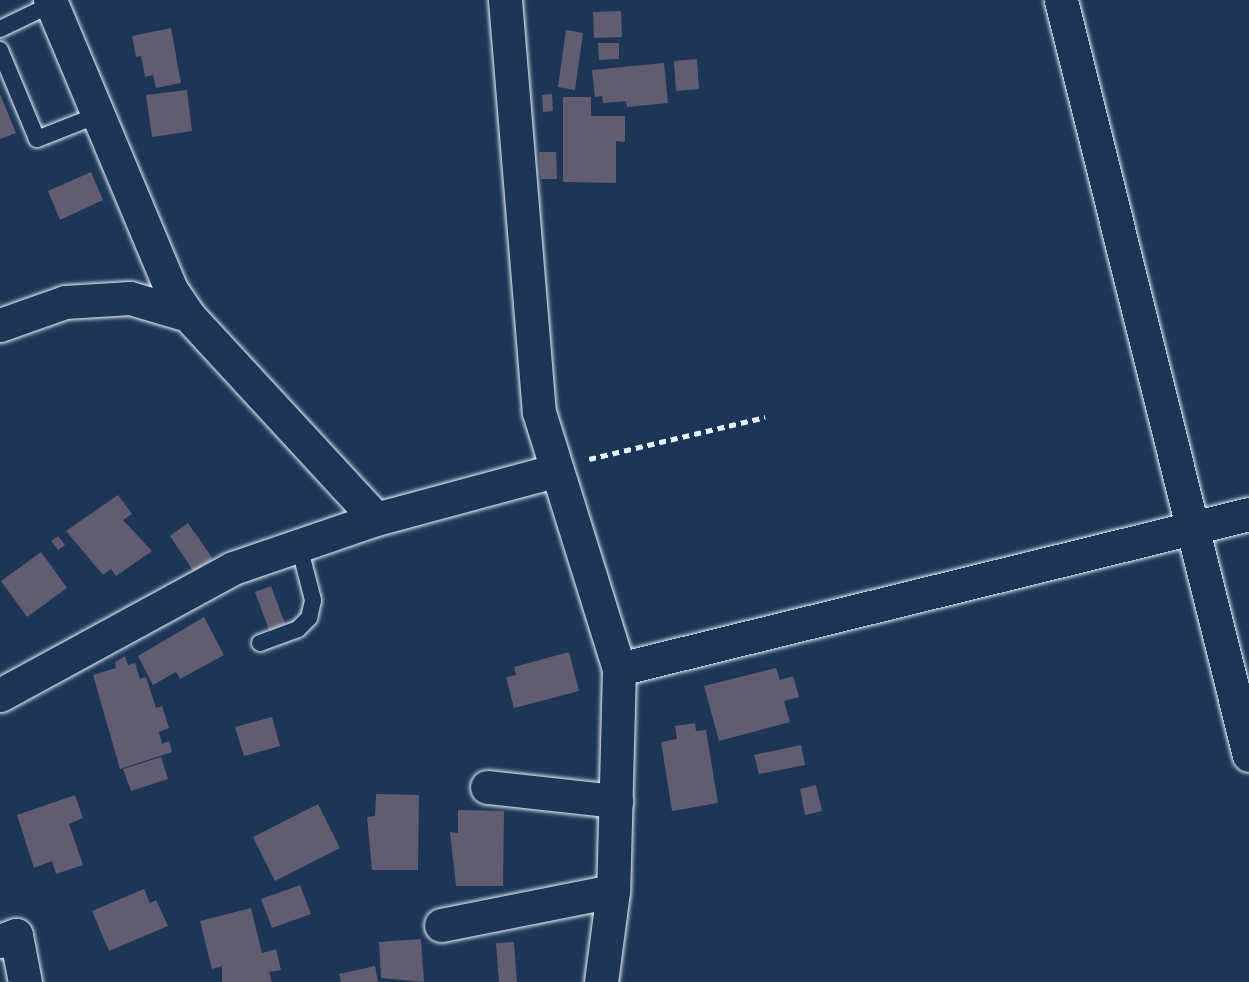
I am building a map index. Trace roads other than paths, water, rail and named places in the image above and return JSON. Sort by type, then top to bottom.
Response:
[{"type":"street","points":[[505,0],[539,412],[554,469],[591,572],[619,669],[613,891],[601,982]]},
{"type":"street","points":[[1061,0],[1249,755]]},
{"type":"street","points":[[51,2],[172,291],[188,316],[376,519]]},
{"type":"street","points":[[0,325],[65,302],[130,298],[188,316]]},
{"type":"street","points":[[0,695],[233,568],[376,519],[554,469]]},
{"type":"street","points":[[619,669],[1249,514]]},
{"type":"street","points":[[487,787],[616,801]]},
{"type":"street","points":[[441,925],[613,891]]},
{"type":"street","points":[[0,941],[16,935],[25,982]]},
{"type":"lane","points":[[0,29],[51,2]]},
{"type":"lane","points":[[0,50],[37,139],[98,115]]},
{"type":"lane","points":[[260,643],[298,629],[309,618],[313,600],[299,545]]}]
